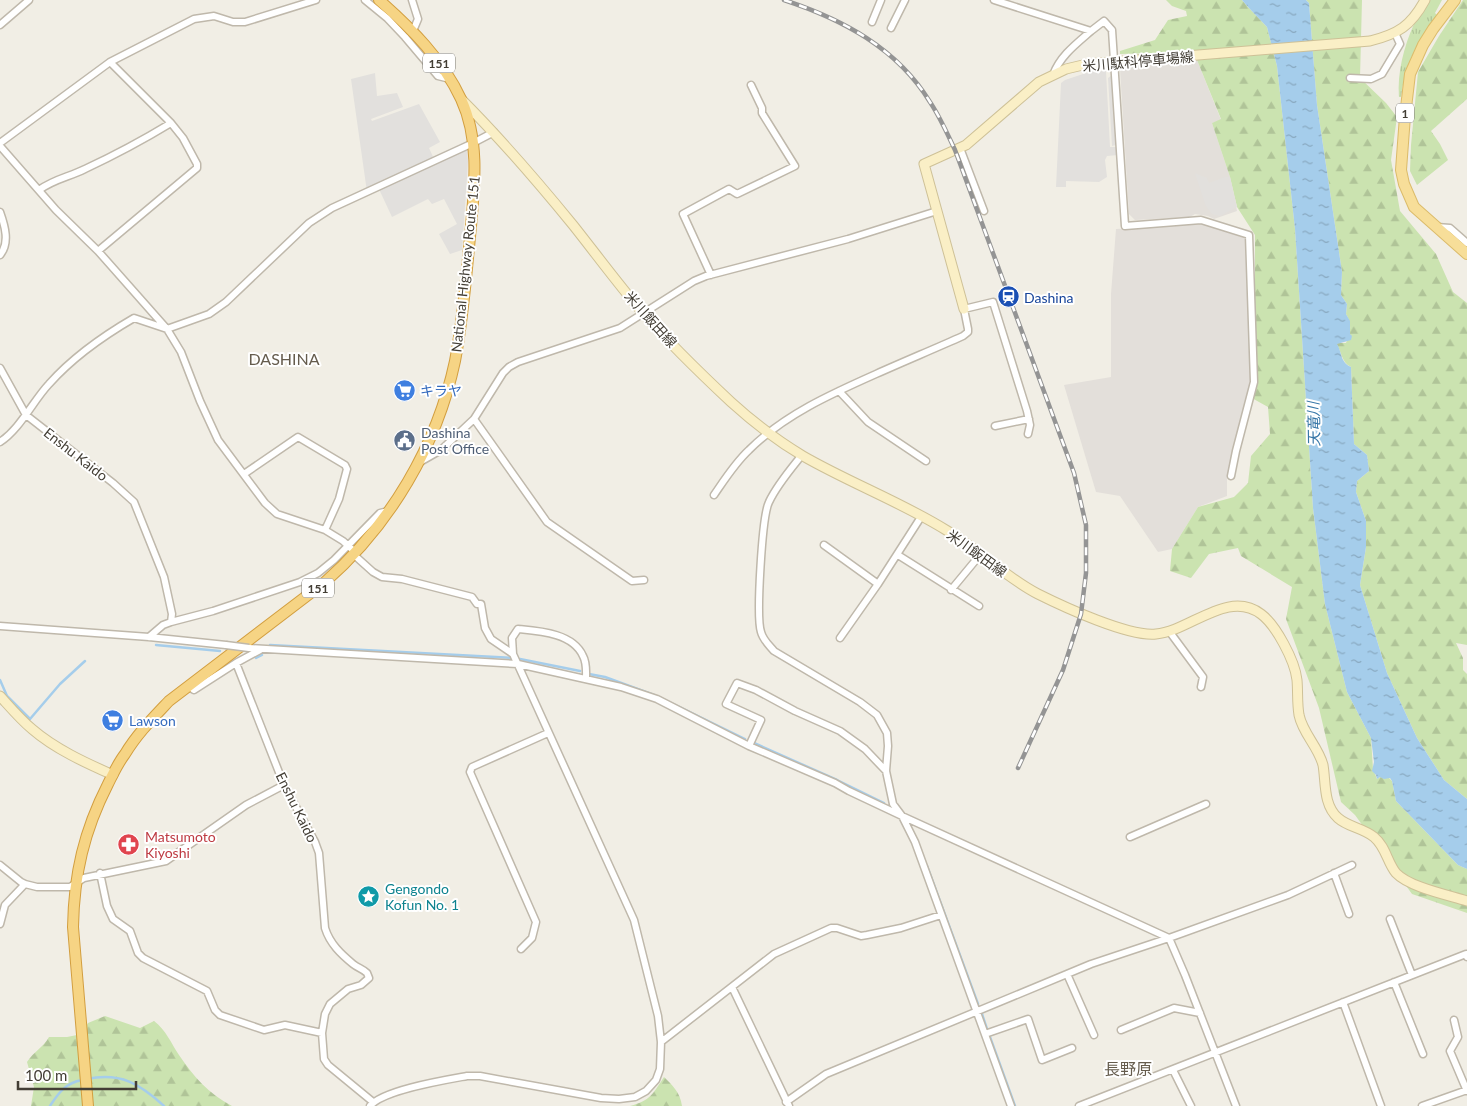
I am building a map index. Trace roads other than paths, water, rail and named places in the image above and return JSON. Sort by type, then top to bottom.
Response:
[{"type":"highway","name":"National Highway Route 151","points":[[88,1106],[73,927],[75,883],[84,841],[98,804],[124,754],[169,701],[338,571],[352,551],[389,511],[419,462],[436,424],[455,362],[461,328],[474,181],[473,143],[461,99],[450,79],[413,31],[379,0]]},
{"type":"main road","name":"米川駄科停車場線","points":[[964,309],[924,164],[960,148],[1039,82],[1066,69],[1086,64],[1370,41],[1400,31],[1414,19],[1425,0]]},
{"type":"main road","name":"1","points":[[1455,0],[1433,30],[1410,74],[1401,170],[1404,184],[1414,208],[1467,254]]},
{"type":"main road","name":"米川飯田線","points":[[461,99],[494,132],[546,192],[642,312],[728,399],[768,433],[802,455],[943,528],[1030,589],[1081,614],[1112,625],[1156,634],[1169,631],[1229,606],[1240,605],[1249,607],[1263,615],[1271,622],[1280,638],[1297,676],[1300,719],[1305,732],[1319,754],[1330,809],[1338,818],[1359,828],[1378,841],[1400,876],[1426,889],[1467,901]]},
{"type":"main road","points":[[0,696],[32,729],[44,738],[65,751],[113,775]]},
{"type":"street","points":[[0,25],[29,0]]},
{"type":"street","points":[[316,0],[245,22],[234,22],[214,16],[194,19],[110,62],[0,145],[56,210],[98,251],[167,329],[181,352],[218,440],[265,503],[277,514],[325,530],[352,551],[373,572],[382,577],[402,579],[472,597],[477,604],[481,604],[486,628],[491,639],[513,654]]},
{"type":"street","points":[[365,0],[387,18],[438,76],[450,79]]},
{"type":"street","points":[[412,0],[418,19],[413,31]]},
{"type":"street","points":[[872,22],[881,0]]},
{"type":"street","points":[[891,28],[905,0]]},
{"type":"street","points":[[994,0],[1091,31]]},
{"type":"street","points":[[1053,74],[1062,57],[1104,21],[1112,30],[1125,226],[1201,220],[1249,235],[1254,382],[1231,476]]},
{"type":"street","points":[[1350,78],[1372,79],[1382,74],[1400,44],[1395,33]]},
{"type":"street","points":[[98,251],[197,168],[197,164],[183,138],[171,123],[110,62]]},
{"type":"street","points":[[711,274],[683,214],[729,189],[737,194],[795,166],[762,113],[762,108],[751,84]]},
{"type":"street","points":[[39,190],[51,181],[74,175],[124,151],[171,123]]},
{"type":"street","points":[[0,442],[26,415],[48,385],[68,365],[88,348],[124,324],[134,318],[167,329],[208,314],[226,302],[309,223],[332,208],[494,132]]},
{"type":"street","points":[[960,148],[984,212]]},
{"type":"street","points":[[419,462],[441,450],[474,419],[503,373],[518,362],[620,328],[642,312],[651,309],[694,281],[711,274],[848,239],[937,211]]},
{"type":"street","points":[[0,212],[6,239],[5,249],[0,255]]},
{"type":"street","points":[[1436,226],[1450,228],[1467,243]]},
{"type":"street","points":[[714,495],[743,456],[768,433],[791,416],[839,391],[964,336],[968,330],[964,309],[992,302],[1029,419],[1028,434]]},
{"type":"street","name":"Enshu Kaido","points":[[0,368],[26,415],[113,483],[134,502],[164,577],[172,614],[171,622]]},
{"type":"street","points":[[839,391],[868,422],[926,461]]},
{"type":"street","points":[[474,419],[547,522],[632,581],[644,580]]},
{"type":"street","points":[[995,426],[1029,419]]},
{"type":"street","points":[[244,474],[298,437],[346,465],[347,468],[339,499],[325,530]]},
{"type":"street","points":[[802,455],[768,504],[764,522],[760,572],[760,631],[774,651],[860,702],[877,715],[887,733],[886,771],[893,804],[916,842],[1011,1106]]},
{"type":"street","points":[[840,638],[898,555],[921,517]]},
{"type":"street","points":[[824,545],[878,584]]},
{"type":"street","points":[[149,637],[163,625],[171,622],[300,582],[352,551]]},
{"type":"street","points":[[898,555],[979,606]]},
{"type":"street","points":[[951,590],[980,555]]},
{"type":"street","points":[[0,626],[149,637],[261,649],[518,664],[620,687],[658,699],[749,746],[835,782],[849,792],[1169,938],[1236,1106]]},
{"type":"street","points":[[371,1104],[392,1094],[467,1076],[480,1076],[601,1098],[620,1099],[635,1096],[646,1091],[656,1080],[660,1069],[661,1042],[658,1016],[634,920],[513,654],[512,638],[518,629],[549,632],[576,645],[584,658],[586,679]]},
{"type":"street","points":[[1169,631],[1203,677],[1201,687]]},
{"type":"street","points":[[188,686],[194,690],[236,662],[261,649]]},
{"type":"street","name":"Enshu Kaido","points":[[236,662],[284,784],[319,853],[325,928],[328,937],[333,946],[354,965],[367,973],[368,978],[361,985],[348,989],[330,1004],[325,1014],[322,1033],[324,1059],[330,1067],[371,1104]]},
{"type":"street","points":[[749,746],[761,720],[726,704],[736,683],[756,690],[795,711],[840,731],[865,749],[886,771]]},
{"type":"street","points":[[522,949],[532,938],[536,922],[470,772],[472,767],[548,733]]},
{"type":"street","points":[[0,865],[25,884],[37,887],[70,887],[84,878],[100,873],[166,861],[246,805],[284,784]]},
{"type":"street","points":[[1130,837],[1206,804]]},
{"type":"street","points":[[732,987],[788,1104],[826,1074],[1091,964],[1169,938],[1288,894],[1352,864]]},
{"type":"street","points":[[100,873],[107,906],[113,918],[130,931],[138,953],[143,958],[207,991],[215,1010],[220,1015],[264,1030],[285,1025],[322,1033]]},
{"type":"street","points":[[1334,873],[1349,914]]},
{"type":"street","points":[[0,924],[5,905],[25,884]]},
{"type":"street","points":[[661,1042],[774,954],[831,928],[837,928],[861,936],[901,928],[941,915]]},
{"type":"street","points":[[1390,919],[1412,975]]},
{"type":"street","points":[[1079,1106],[1466,954],[1467,957]]},
{"type":"street","points":[[1067,974],[1094,1035]]},
{"type":"street","points":[[1394,982],[1423,1054]]},
{"type":"street","points":[[1343,1002],[1381,1106]]},
{"type":"street","points":[[1121,1030],[1174,1008],[1200,1013]]},
{"type":"street","points":[[985,1034],[1028,1020],[1042,1060],[1072,1048]]},
{"type":"street","points":[[1422,1106],[1467,1090],[1450,1052],[1458,1037],[1454,1020]]},
{"type":"street","points":[[1173,1070],[1191,1106]]},
{"type":"water","name":"天竜川","points":[[1242,0],[1306,0],[1309,3],[1317,105],[1342,272],[1341,295],[1347,304],[1346,314],[1350,321],[1350,334],[1352,336],[1351,340],[1337,344],[1343,360],[1351,367],[1354,444],[1367,455],[1369,471],[1357,481],[1356,492],[1366,521],[1366,547],[1360,585],[1387,673],[1417,738],[1444,780],[1467,799],[1467,869],[1458,865],[1396,801],[1390,778],[1384,779],[1380,777],[1377,779],[1372,771],[1374,762],[1371,738],[1347,692],[1325,604],[1313,508],[1295,229],[1277,66],[1267,27]]},
{"type":"waterway","points":[[156,645],[220,651]]},
{"type":"waterway","points":[[270,645],[513,658]]},
{"type":"waterway","points":[[256,658],[262,655]]},
{"type":"waterway","points":[[520,659],[580,671]]},
{"type":"waterway","points":[[0,680],[7,696],[30,719],[60,684],[85,661]]},
{"type":"waterway","points":[[589,674],[605,677],[654,695]]},
{"type":"waterway","points":[[659,697],[745,739]]},
{"type":"waterway","points":[[754,743],[884,803]]},
{"type":"waterway","points":[[927,866],[978,1004]]},
{"type":"waterway","points":[[982,1014],[987,1029]]},
{"type":"waterway","points":[[990,1037],[1015,1106]]},
{"type":"waterway","points":[[87,1079],[110,1077],[129,1082],[147,1092],[164,1106]]},
{"type":"waterway","points":[[50,1106],[63,1089],[72,1083],[82,1080]]},
{"type":"railway","points":[[784,0],[827,16],[847,26],[885,51],[917,83],[934,108],[955,150],[1074,473],[1086,525],[1086,573],[1081,614],[1063,670],[1018,768]]},
{"type":"place","name":"Dashina","points":[[1008,297]]},
{"type":"place","name":"キラヤ","points":[[404,390]]},
{"type":"place","name":"Dashina Post Office","points":[[405,440]]},
{"type":"place","name":"Lawson","points":[[113,720]]},
{"type":"place","name":"Matsumoto Kiyoshi","points":[[129,844]]},
{"type":"place","name":"Gengondo Kofun No. 1","points":[[369,896]]},
{"type":"district","name":"DASHINA","points":[[284,358]]},
{"type":"district","name":"長野原","points":[[1128,1068]]}]
